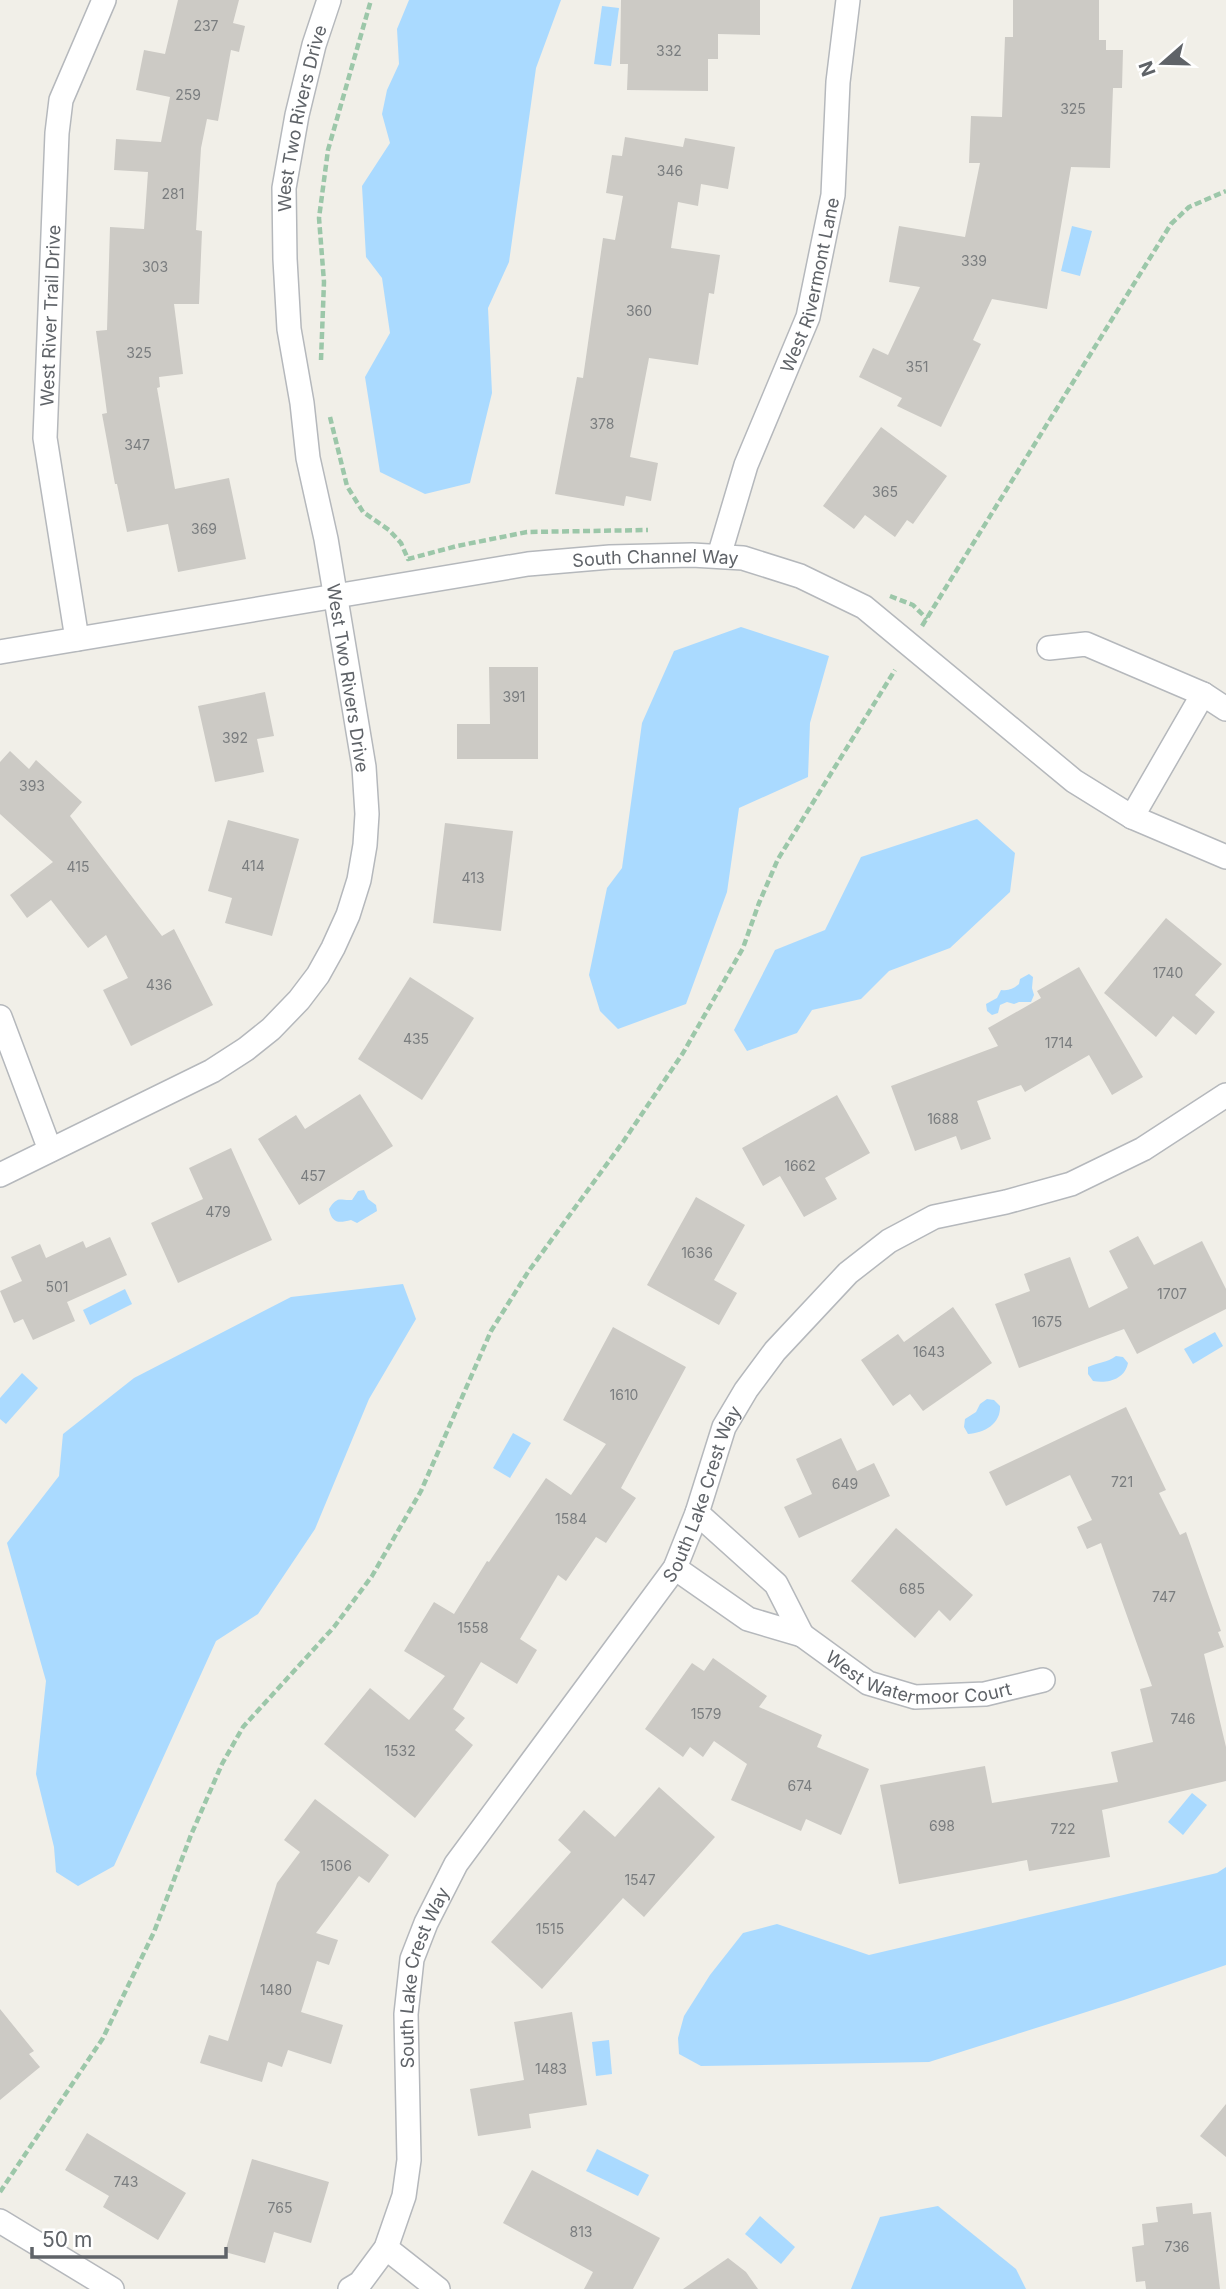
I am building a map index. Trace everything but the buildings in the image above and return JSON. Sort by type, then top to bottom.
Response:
[{"type":"street","name":"West River Trail Drive","points":[[77,639],[45,438],[57,133],[61,100],[104,0]]},
{"type":"street","name":"West Two Rivers Drive","points":[[0,1175],[212,1071],[271,1030],[318,975],[348,915],[359,880],[367,814],[364,768],[326,539],[308,458],[289,329],[284,188],[297,115],[314,45],[329,0]]},
{"type":"street","name":"West Rivermont Lane","points":[[719,556],[746,465],[808,317],[832,195],[838,82],[848,0]]},
{"type":"street","name":"South Channel Way","points":[[0,652],[528,565],[610,557],[743,558],[800,576],[864,607],[1074,781],[1132,817],[1226,857]]},
{"type":"street","points":[[1049,648],[1086,644],[1203,694],[1226,709]]},
{"type":"street","points":[[1132,817],[1203,694]]},
{"type":"street","points":[[0,1017],[50,1150]]},
{"type":"street","name":"South Lake Crest Way","points":[[386,2248],[404,2196],[409,2160],[406,2014],[412,1959],[426,1923],[456,1864],[675,1568],[698,1513],[724,1427],[775,1351],[848,1273],[889,1241],[934,1216],[1006,1202],[1071,1184],[1143,1149],[1226,1095]]},
{"type":"street","name":"West Watermoor Court","points":[[698,1513],[776,1584],[803,1635]]},
{"type":"street","name":"West Watermoor Court","points":[[675,1568],[748,1619],[803,1635],[868,1683],[915,1697],[985,1695],[1042,1680]]},
{"type":"street","points":[[0,2221],[112,2289]]},
{"type":"street","points":[[359,2287],[386,2248],[438,2289]]},
{"type":"path","points":[[323,373],[321,360],[324,282],[319,218],[328,150],[371,0]]},
{"type":"path","points":[[927,619],[1171,224],[1189,208],[1212,195],[1226,191]]},
{"type":"path","points":[[330,412],[347,486],[363,512],[389,530],[401,543],[408,559],[457,545],[527,532],[653,531]]},
{"type":"path","points":[[0,2193],[103,2038],[154,1932],[222,1764],[243,1727],[334,1627],[372,1576],[421,1490],[491,1331],[528,1272],[684,1053],[743,948],[778,859],[895,670]]},
{"type":"water","points":[[409,0],[561,0],[536,68],[509,262],[488,308],[492,393],[470,483],[425,494],[380,472],[365,377],[390,333],[382,278],[366,257],[362,186],[390,143],[382,114],[387,90],[399,64],[397,29]]},
{"type":"water","points":[[602,6],[619,8],[611,66],[594,64]]},
{"type":"water","points":[[1072,226],[1092,231],[1080,276],[1061,271]]},
{"type":"water","points":[[741,627],[829,656],[810,723],[808,777],[739,808],[727,892],[686,1004],[618,1029],[600,1011],[589,975],[607,888],[622,868],[642,723],[674,651]]},
{"type":"water","points":[[977,819],[1015,853],[1010,892],[950,948],[889,971],[861,999],[812,1010],[797,1033],[747,1051],[734,1030],[775,950],[825,930],[861,857]]},
{"type":"water","points":[[1029,974],[1033,977],[1034,995],[1031,1002],[1007,1002],[1000,1005],[998,1013],[992,1015],[987,1011],[986,1004],[997,998],[1001,990],[1013,988],[1019,984],[1020,979]]},
{"type":"water","points":[[364,1190],[368,1199],[376,1205],[377,1211],[357,1223],[351,1220],[334,1220],[329,1209],[335,1202],[352,1200],[358,1191]]},
{"type":"water","points":[[403,1284],[416,1319],[369,1399],[315,1529],[258,1614],[216,1641],[114,1866],[78,1886],[56,1872],[54,1847],[36,1774],[46,1681],[7,1543],[59,1476],[63,1434],[134,1378],[291,1297]]},
{"type":"water","points":[[125,1289],[132,1304],[90,1325],[83,1310]]},
{"type":"water","points":[[1215,1332],[1223,1346],[1193,1364],[1184,1349]]},
{"type":"water","points":[[1116,1356],[1123,1357],[1128,1363],[1120,1377],[1104,1382],[1093,1381],[1088,1374],[1088,1367]]},
{"type":"water","points":[[22,1373],[38,1388],[6,1424],[0,1419],[0,1398]]},
{"type":"water","points":[[987,1399],[994,1400],[1000,1406],[998,1418],[995,1423],[980,1432],[968,1434],[964,1427],[965,1419],[976,1412],[980,1404]]},
{"type":"water","points":[[513,1433],[531,1443],[510,1478],[493,1468]]},
{"type":"water","points":[[1192,1793],[1207,1805],[1183,1835],[1168,1822]]},
{"type":"water","points":[[1226,1867],[1226,1965],[1124,2000],[929,2062],[701,2066],[679,2054],[678,2038],[684,2016],[710,1975],[743,1933],[777,1924],[869,1955],[1217,1873]]},
{"type":"water","points":[[609,2040],[612,2074],[596,2076],[592,2042]]},
{"type":"water","points":[[597,2149],[649,2175],[638,2196],[586,2171]]},
{"type":"water","points":[[938,2206],[1016,2269],[1026,2289],[851,2289],[880,2217]]},
{"type":"water","points":[[760,2216],[795,2247],[781,2264],[745,2234]]}]
